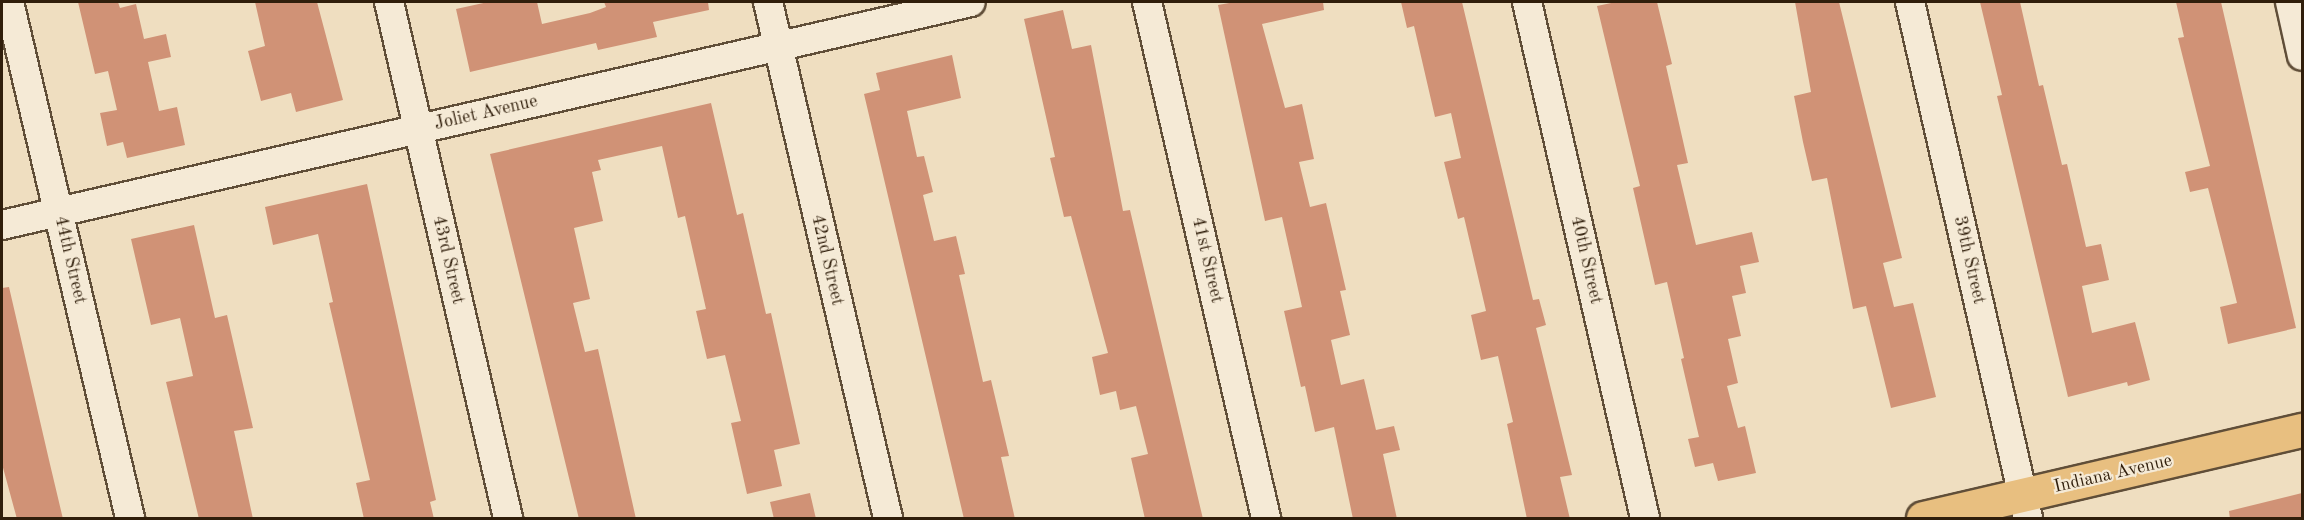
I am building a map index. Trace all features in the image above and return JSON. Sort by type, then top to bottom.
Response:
[{"type":"main road","name":"Indiana Avenue","points":[[1923,519],[2026,507],[2302,430]]},
{"type":"street","name":"44th Street","points":[[9,2],[130,519]]},
{"type":"street","name":"43rd Street","points":[[389,2],[508,519]]},
{"type":"street","name":"42nd Street","points":[[768,2],[888,519]]},
{"type":"street","name":"Joliet Avenue","points":[[2,225],[971,2]]},
{"type":"street","name":"41st Street","points":[[1147,2],[1266,519]]},
{"type":"street","name":"40th Street","points":[[1527,2],[1646,519]]},
{"type":"street","name":"39th Street","points":[[1910,2],[2026,507]]},
{"type":"street","points":[[2290,2],[2302,56]]},
{"type":"building","points":[[78,2],[118,2],[120,8],[136,4],[144,39],[166,34],[171,57],[148,62],[159,111],[177,107],[185,145],[127,158],[123,142],[107,146],[100,113],[117,110],[108,71],[95,74]]},
{"type":"building","points":[[255,2],[317,2],[343,100],[296,112],[291,93],[261,101],[248,51],[265,46]]},
{"type":"building","points":[[488,2],[537,2],[542,24],[590,13],[606,7],[604,2],[708,2],[709,10],[653,22],[657,37],[598,50],[596,43],[470,72],[456,9]]},
{"type":"building","points":[[1235,2],[1323,2],[1324,10],[1262,24],[1285,108],[1302,104],[1314,159],[1299,162],[1310,207],[1326,203],[1346,290],[1340,291],[1350,335],[1331,340],[1341,385],[1364,379],[1376,430],[1394,426],[1400,450],[1383,454],[1397,519],[1353,519],[1334,427],[1315,432],[1305,386],[1301,387],[1284,311],[1302,307],[1282,217],[1265,221],[1218,5]]},
{"type":"building","points":[[1401,2],[1462,2],[1533,300],[1539,299],[1546,325],[1536,328],[1572,475],[1560,477],[1570,519],[1527,519],[1507,424],[1513,422],[1498,356],[1481,360],[1471,315],[1486,311],[1464,217],[1458,219],[1444,162],[1461,158],[1451,113],[1435,117],[1414,26],[1407,28]]},
{"type":"building","points":[[1616,2],[1657,2],[1672,64],[1666,66],[1688,163],[1677,165],[1696,245],[1752,232],[1759,262],[1740,266],[1746,293],[1732,296],[1741,336],[1728,339],[1738,383],[1727,386],[1738,428],[1745,426],[1756,473],[1718,481],[1713,463],[1695,467],[1688,439],[1699,437],[1681,359],[1684,358],[1667,282],[1655,285],[1633,188],[1640,186],[1597,6]]},
{"type":"building","points":[[1795,2],[1839,2],[1902,258],[1883,263],[1894,307],[1913,303],[1936,397],[1891,408],[1866,306],[1853,309],[1827,178],[1812,181],[1794,96],[1811,92]]},
{"type":"building","points":[[1980,2],[2020,2],[2039,86],[2043,85],[2062,165],[2067,164],[2086,247],[2101,244],[2109,280],[2082,286],[2092,333],[2135,322],[2150,380],[2128,386],[2127,382],[2068,397],[1997,96],[2002,95]]},
{"type":"building","points":[[2176,2],[2221,2],[2296,328],[2228,344],[2220,307],[2237,303],[2226,258],[2208,188],[2190,192],[2185,172],[2210,166],[2178,38],[2184,37]]},
{"type":"building","points":[[1063,10],[1072,49],[1091,45],[1123,211],[1130,210],[1203,519],[1145,519],[1131,458],[1148,454],[1136,406],[1120,410],[1116,391],[1100,395],[1092,357],[1108,353],[1071,216],[1064,217],[1050,158],[1055,157],[1024,19]]},
{"type":"building","points":[[952,55],[961,98],[907,111],[917,157],[924,156],[933,192],[923,195],[934,241],[956,236],[965,274],[959,275],[983,382],[991,380],[1009,456],[1001,457],[1015,519],[964,519],[864,94],[880,90],[876,73]]},
{"type":"building","points":[[711,103],[737,215],[743,213],[766,314],[771,313],[800,444],[774,450],[782,486],[747,494],[731,423],[741,421],[725,355],[707,359],[696,311],[706,309],[685,216],[678,218],[662,146],[598,160],[601,170],[592,172],[603,221],[574,228],[590,299],[573,303],[585,352],[598,349],[636,519],[579,519],[490,154]]},
{"type":"building","points":[[367,184],[436,500],[430,502],[434,519],[364,519],[356,483],[370,480],[329,303],[333,302],[318,234],[273,245],[265,207]]},
{"type":"building","points":[[194,225],[215,318],[227,315],[253,428],[234,431],[253,519],[199,519],[166,382],[193,376],[180,318],[151,325],[131,239]]},
{"type":"building","points":[[9,287],[63,519],[17,519],[2,464],[2,288]]},
{"type":"building","points":[[810,493],[816,519],[774,519],[770,502]]},
{"type":"building","points":[[2302,493],[2302,519],[2230,519],[2229,511]]}]
